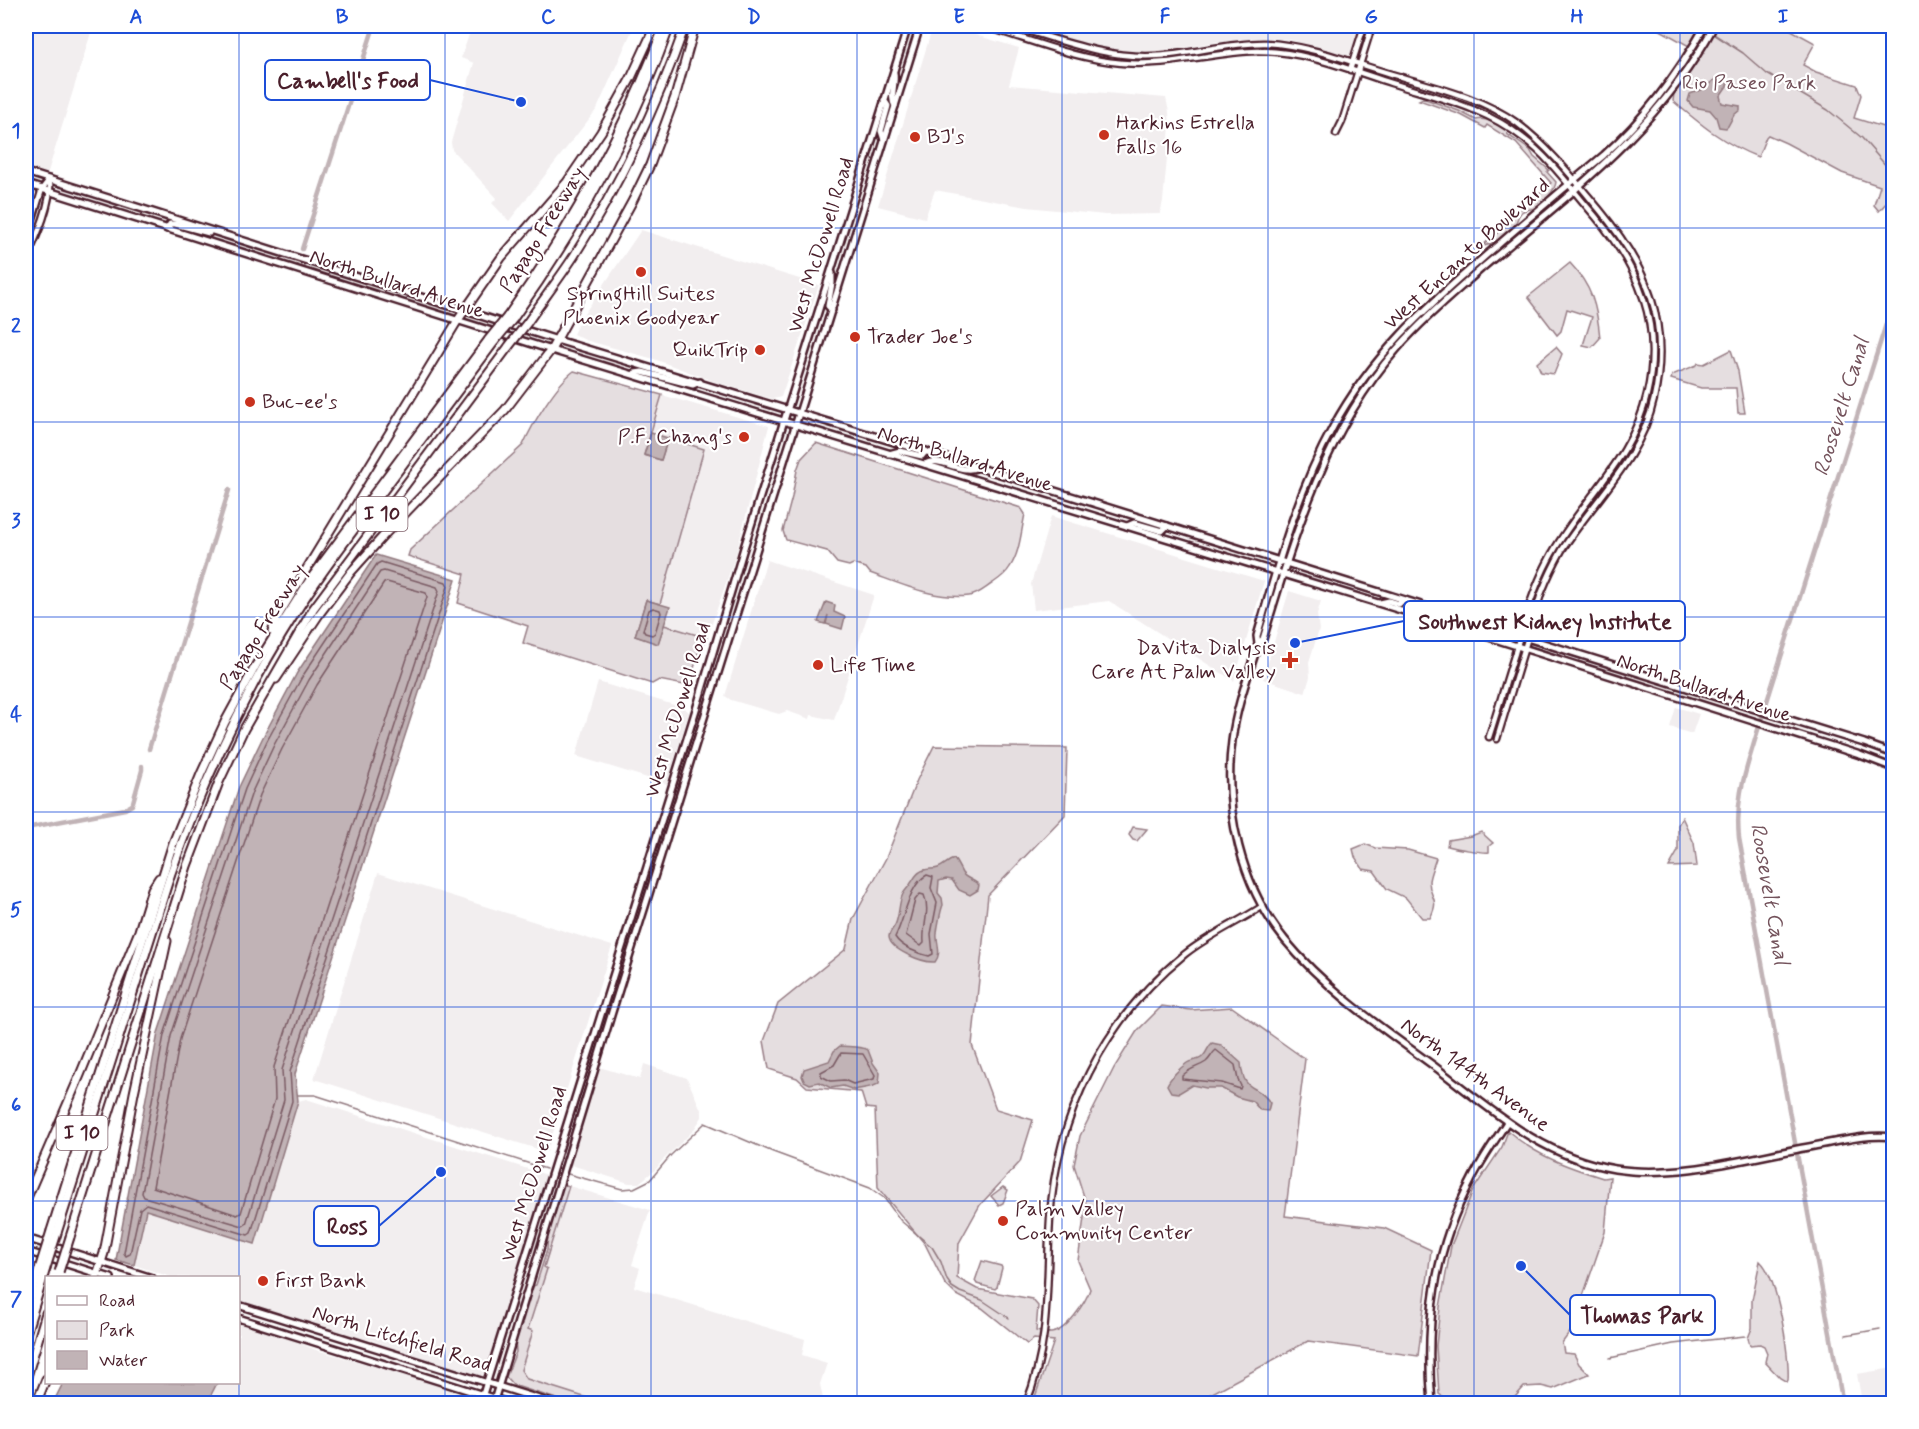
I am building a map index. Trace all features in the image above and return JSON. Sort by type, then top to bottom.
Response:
[{"type":"highway","points":[[261,655],[278,616],[458,321],[501,258],[558,193],[592,147],[627,86],[655,26]]},
{"type":"highway","name":"Papago Freeway","points":[[26,1312],[54,1232],[166,865],[205,765],[239,695],[261,655],[321,564],[510,318],[599,172],[631,105],[664,26]]},
{"type":"highway","points":[[510,318],[551,266],[602,180],[653,72],[670,26]]},
{"type":"highway","name":"Papago Freeway","points":[[58,1275],[187,866],[219,782],[244,729],[313,609],[574,255],[606,202],[649,119],[685,26]]},
{"type":"highway","points":[[266,690],[278,677],[320,613],[351,572],[505,410],[551,350],[633,200],[658,146],[675,97],[695,26]]},
{"type":"highway","points":[[125,1004],[188,824],[213,763],[246,696],[297,609],[492,340]]},
{"type":"highway","points":[[26,1200],[139,931],[152,889],[166,865]]},
{"type":"highway","points":[[97,1276],[102,1261],[144,1045],[166,954],[169,923]]},
{"type":"highway","points":[[26,1334],[43,1267]]},
{"type":"highway","points":[[26,1380],[45,1315]]},
{"type":"highway","points":[[36,1404],[45,1382]]},
{"type":"main road","name":"West McDowell Road","points":[[480,1404],[783,421],[908,26]]},
{"type":"main road","name":"West McDowell Road","points":[[494,1401],[594,1067],[920,26]]},
{"type":"main road","points":[[1574,185],[1643,114],[1684,61],[1705,26]]},
{"type":"main road","points":[[1574,185],[1612,158],[1650,119],[1683,76],[1714,26]]},
{"type":"main road","points":[[894,70],[892,100],[895,106]]},
{"type":"main road","points":[[884,100],[888,106],[881,131],[884,142]]},
{"type":"main road","name":"North Bullard Avenue","points":[[26,172],[557,340],[1528,637],[1893,754]]},
{"type":"main road","name":"North Bullard Avenue","points":[[26,184],[551,350],[1517,645],[1860,755],[1893,768]]},
{"type":"main road","name":"West Encanto Boulevard","points":[[1263,906],[1252,883],[1238,842],[1230,785],[1230,754],[1235,720],[1258,644],[1263,639],[1280,573],[1280,560],[1302,493],[1321,449],[1360,383],[1410,323],[1449,287],[1574,185]]},
{"type":"main road","name":"West Encanto Boulevard","points":[[1280,573],[1287,563],[1309,495],[1328,453],[1367,387],[1401,344],[1442,303],[1574,185]]},
{"type":"main road","points":[[852,203],[864,207]]},
{"type":"main road","points":[[167,229],[170,224],[175,224],[202,232],[220,233]]},
{"type":"main road","points":[[832,268],[828,306],[832,310]]},
{"type":"main road","points":[[630,374],[642,372],[693,385],[700,382]]},
{"type":"main road","points":[[1321,449],[1328,453]]},
{"type":"main road","points":[[889,454],[900,451],[922,456],[926,452]]},
{"type":"main road","points":[[925,465],[933,461],[968,471],[978,467]]},
{"type":"main road","points":[[1127,526],[1134,523],[1162,531],[1167,526]]},
{"type":"main road","points":[[1379,603],[1389,601],[1399,604],[1403,600]]},
{"type":"main road","name":"North 144th Avenue","points":[[1263,906],[1285,940],[1340,994],[1507,1122],[1535,1141],[1562,1154],[1596,1165],[1630,1170],[1680,1170],[1860,1137],[1893,1137]]},
{"type":"main road","points":[[614,972],[623,975]]},
{"type":"main road","points":[[585,1064],[594,1067]]},
{"type":"main road","points":[[1432,1404],[1428,1367],[1429,1324],[1442,1255],[1454,1218],[1471,1180],[1507,1122]]},
{"type":"main road","points":[[558,1152],[567,1155]]},
{"type":"main road","points":[[26,1238],[146,1276]]},
{"type":"main road","points":[[26,1251],[97,1276]]},
{"type":"main road","name":"North Litchfield Road","points":[[240,1306],[555,1404]]},
{"type":"main road","name":"North Litchfield Road","points":[[240,1319],[483,1395],[494,1401],[512,1404]]},
{"type":"street","points":[[983,26],[1104,60],[1131,64],[1169,63],[1233,53],[1268,51],[1304,56],[1475,109],[1529,142],[1574,185],[1626,243],[1644,275],[1657,323],[1659,371],[1649,417],[1635,448],[1556,561],[1541,594],[1497,739]]},
{"type":"street","points":[[1011,26],[1104,52],[1132,56],[1168,55],[1263,43],[1308,49],[1478,102],[1501,113],[1545,147],[1621,249],[1640,286],[1650,331],[1652,354],[1650,378],[1642,415],[1630,442],[1550,556],[1536,586],[1489,737]]},
{"type":"street","points":[[1350,70],[1364,26]]},
{"type":"street","points":[[1336,134],[1372,26]]},
{"type":"street","points":[[1168,55],[1169,63]]},
{"type":"street","points":[[1475,109],[1478,102]]},
{"type":"street","points":[[26,241],[42,189],[50,179]]},
{"type":"street","points":[[26,260],[51,192],[50,179]]},
{"type":"street","points":[[1026,1404],[1036,1375],[1046,1330],[1054,1176],[1066,1127],[1085,1081],[1112,1034],[1151,986],[1197,946],[1263,906]]},
{"type":"shaded area","points":[[26,26],[93,26],[47,175],[39,173],[26,164]]},
{"type":"shaded area","points":[[472,26],[634,26],[597,109],[509,221],[492,203],[497,198],[452,150],[451,142],[474,63],[461,58]]},
{"type":"shaded area","points":[[933,26],[945,26],[1019,48],[1009,85],[1166,98],[1170,127],[1160,214],[1105,215],[1027,207],[935,190],[925,218],[878,206]]},
{"type":"shaded area","points":[[1020,26],[1361,26],[1353,52],[1347,56],[1291,40],[1271,38],[1216,42],[1154,53],[1127,52],[1100,49],[1090,44]]},
{"type":"shaded area","points":[[641,230],[819,285],[781,397],[773,399],[716,382],[654,359],[585,340],[573,334],[580,320]]},
{"type":"shaded area","points":[[662,395],[769,426],[736,554],[707,638],[664,625],[669,607],[660,604],[704,449],[651,433]]},
{"type":"shaded area","points":[[1051,516],[1264,581],[1234,681],[1109,601],[1034,610],[1031,584]]},
{"type":"shaded area","points":[[767,560],[874,595],[834,720],[811,715],[810,719],[787,711],[779,714],[731,700],[725,696]]},
{"type":"shaded area","points":[[1289,591],[1321,601],[1317,614],[1319,630],[1309,662],[1310,677],[1305,693],[1263,679]]},
{"type":"shaded area","points":[[598,682],[684,708],[689,712],[667,784],[576,756]]},
{"type":"shaded area","points":[[1676,707],[1699,714],[1692,734],[1670,727]]},
{"type":"shaded area","points":[[378,873],[612,946],[547,1152],[314,1079]]},
{"type":"shaded area","points":[[644,1064],[687,1078],[702,1112],[702,1117],[693,1131],[639,1183],[629,1183],[568,1164],[599,1067],[640,1079]]},
{"type":"shaded area","points":[[306,1099],[547,1175],[500,1328],[481,1377],[422,1360],[372,1340],[348,1336],[240,1302],[240,1276],[168,1276],[134,1265],[145,1210],[255,1243],[298,1101]]},
{"type":"shaded area","points":[[569,1186],[650,1210],[632,1265],[640,1268],[634,1287],[805,1339],[802,1355],[827,1363],[820,1384],[824,1404],[603,1403],[527,1379],[521,1370],[532,1331],[528,1329]]},
{"type":"shaded area","points":[[240,1321],[316,1350],[406,1375],[472,1398],[476,1403],[210,1403],[217,1384],[240,1384]]},
{"type":"shaded area","points":[[1893,1368],[1893,1403],[1862,1403],[1857,1374]]},
{"type":"green space","points":[[1653,26],[1700,26],[1689,46]]},
{"type":"green space","name":"Rio Paseo Park","points":[[1717,26],[1784,26],[1815,43],[1803,65],[1816,72],[1857,85],[1861,95],[1854,118],[1893,130],[1893,204],[1887,202],[1879,211],[1874,205],[1880,186],[1842,173],[1768,135],[1758,157],[1746,152],[1713,133],[1673,101],[1674,94],[1697,61]]},
{"type":"green space","points":[[1423,98],[1476,120],[1493,122],[1509,131],[1507,134],[1530,150],[1534,157],[1549,170],[1547,172],[1556,182],[1554,189],[1546,199],[1534,208],[1521,213],[1511,229],[1495,242],[1482,246],[1506,225],[1505,223],[1512,216],[1551,183],[1516,143],[1487,125],[1485,128],[1461,115],[1419,100]]},
{"type":"green space","points":[[1570,263],[1584,280],[1595,307],[1600,338],[1592,347],[1583,345],[1592,317],[1567,309],[1561,331],[1557,335],[1528,297]]},
{"type":"green space","points":[[1556,347],[1562,354],[1554,374],[1541,372],[1537,363]]},
{"type":"green space","points":[[1731,350],[1738,371],[1745,413],[1738,413],[1736,388],[1701,388],[1671,379],[1672,375],[1698,363],[1704,364]]},
{"type":"green space","points":[[574,371],[662,395],[644,455],[661,460],[668,438],[704,449],[660,604],[646,600],[635,636],[658,643],[664,625],[707,638],[698,654],[689,686],[659,680],[652,684],[523,643],[528,626],[458,603],[465,574],[408,556],[410,550],[523,445],[553,394]]},
{"type":"green space","points":[[816,443],[1021,508],[1025,514],[1020,542],[1008,570],[998,580],[975,594],[957,597],[944,596],[906,586],[870,573],[866,568],[837,563],[827,551],[786,540],[783,531],[797,470],[801,459]]},
{"type":"green space","points":[[934,746],[1067,748],[1065,815],[988,895],[972,1045],[996,1109],[1033,1120],[1020,1162],[980,1205],[959,1243],[957,1278],[977,1289],[1032,1299],[1038,1306],[1036,1331],[1051,1333],[1063,1328],[1080,1308],[1090,1289],[1078,1261],[1086,1203],[1074,1165],[1080,1136],[1114,1068],[1137,1031],[1162,1006],[1191,1010],[1232,1007],[1305,1059],[1285,1216],[1384,1228],[1431,1250],[1418,1356],[1308,1341],[1194,1403],[1033,1403],[1054,1341],[1034,1339],[1027,1344],[982,1308],[955,1294],[945,1284],[925,1244],[878,1188],[875,1109],[866,1108],[861,1092],[807,1087],[797,1078],[769,1069],[764,1041],[778,1004],[846,949],[853,919],[886,858],[917,780]]},
{"type":"green space","points":[[1682,817],[1694,843],[1697,866],[1669,867],[1678,851],[1678,825]]},
{"type":"green space","points":[[1133,827],[1147,829],[1137,841],[1129,835]]},
{"type":"green space","points":[[1481,832],[1493,843],[1489,846],[1489,852],[1447,846],[1448,840]]},
{"type":"green space","points":[[1365,844],[1375,848],[1408,850],[1436,858],[1429,881],[1435,902],[1430,918],[1422,918],[1406,898],[1387,889],[1374,871],[1363,869],[1353,849]]},
{"type":"green space","points":[[1508,1131],[1553,1160],[1603,1178],[1610,1177],[1605,1232],[1571,1331],[1562,1343],[1564,1353],[1574,1354],[1579,1364],[1589,1374],[1553,1389],[1541,1386],[1524,1387],[1515,1397],[1505,1400],[1452,1403],[1439,1394],[1436,1346],[1440,1307],[1451,1246],[1473,1190],[1502,1147]]},
{"type":"green space","points":[[563,1184],[569,1186],[544,1267],[547,1269],[528,1329],[533,1331],[521,1370],[527,1379],[603,1403],[569,1403],[513,1385],[506,1377],[516,1352],[515,1340],[547,1250],[548,1233]]},
{"type":"green space","points":[[1003,1187],[1008,1190],[1003,1203],[999,1205],[991,1196]]},
{"type":"green space","points":[[982,1261],[1002,1268],[995,1289],[977,1284],[975,1281]]},
{"type":"green space","points":[[1760,1261],[1772,1283],[1777,1299],[1787,1354],[1787,1382],[1765,1362],[1767,1353],[1764,1346],[1750,1345],[1748,1338],[1752,1328],[1752,1300]]},
{"type":"water","points":[[1721,75],[1728,81],[1720,96],[1722,103],[1740,106],[1740,110],[1726,128],[1719,127],[1716,117],[1710,110],[1693,107],[1688,101],[1690,94],[1701,90]]},
{"type":"water","points":[[651,433],[668,438],[661,460],[644,455]]},
{"type":"water","points":[[376,555],[456,579],[295,1074],[298,1101],[255,1244],[146,1210],[134,1265],[116,1260],[158,1033],[239,787],[297,673]]},
{"type":"water","points":[[646,600],[670,607],[658,644],[635,636]]},
{"type":"water","points":[[826,602],[835,605],[834,612],[845,617],[842,629],[826,624],[828,615],[825,624],[818,622]]},
{"type":"water","points":[[954,859],[964,875],[979,885],[978,890],[970,895],[959,890],[952,880],[939,881],[938,893],[943,905],[937,931],[939,951],[937,959],[935,962],[930,962],[908,955],[895,947],[889,937],[897,921],[903,894],[916,875],[924,870],[938,868]]},
{"type":"water","points":[[1212,1043],[1221,1045],[1241,1063],[1245,1080],[1270,1103],[1268,1111],[1260,1110],[1252,1101],[1237,1097],[1221,1088],[1192,1085],[1179,1093],[1171,1092],[1167,1085],[1178,1070],[1190,1061],[1203,1056]]},
{"type":"water","points":[[840,1046],[868,1050],[880,1073],[877,1085],[854,1090],[843,1086],[831,1088],[819,1082],[810,1084],[804,1081],[802,1076],[804,1069],[829,1061],[834,1051]]},
{"type":"water","points":[[62,1384],[216,1384],[207,1403],[53,1403]]},
{"type":"waterway","points":[[302,249],[374,26]]},
{"type":"waterway","points":[[1706,29],[1743,53],[1767,74],[1828,110],[1862,138],[1888,168],[1894,170]]},
{"type":"waterway","name":"Roosevelt Canal","points":[[1843,1404],[1738,823],[1742,784],[1757,733],[1894,299]]},
{"type":"waterway","points":[[149,749],[229,490]]},
{"type":"waterway","points":[[133,802],[142,766]]},
{"type":"waterway","points":[[26,828],[125,809],[132,805]]},
{"type":"waterway","points":[[298,1095],[315,1095],[546,1169]]},
{"type":"waterway","points":[[568,1174],[622,1189],[634,1188],[650,1180],[671,1155],[705,1123],[773,1152],[870,1188],[884,1198],[901,1221],[932,1247],[952,1287],[982,1300],[1009,1318]]},
{"type":"waterway","points":[[1846,1335],[1880,1329]]},
{"type":"waterway","points":[[1610,1358],[1673,1344],[1745,1336]]},
{"type":"place","name":"Cambell's Food","points":[[521,102]]},
{"type":"place","name":"Harkins Estrella Falls 16","points":[[1104,135]]},
{"type":"place","name":"BJ's","points":[[915,137]]},
{"type":"place","name":"SpringHill Suites Phoenix Goodyear","points":[[641,272]]},
{"type":"place","name":"Trader Joe's","points":[[855,337]]},
{"type":"place","name":"QuikTrip","points":[[760,350]]},
{"type":"place","name":"Buc-ee's","points":[[250,402]]},
{"type":"place","name":"P.F. Chang's","points":[[744,437]]},
{"type":"place","name":"Southwest Kidney Institute","points":[[1295,643]]},
{"type":"place","name":"DaVita Dialysis Care At Palm Valley","points":[[1290,660]]},
{"type":"place","name":"Life Time","points":[[818,665]]},
{"type":"place","name":"Ross","points":[[441,1172]]},
{"type":"place","name":"Palm Valley Community Center","points":[[1003,1221]]},
{"type":"place","name":"Thomas Park","points":[[1521,1266]]},
{"type":"place","name":"First Bank","points":[[263,1281]]}]
